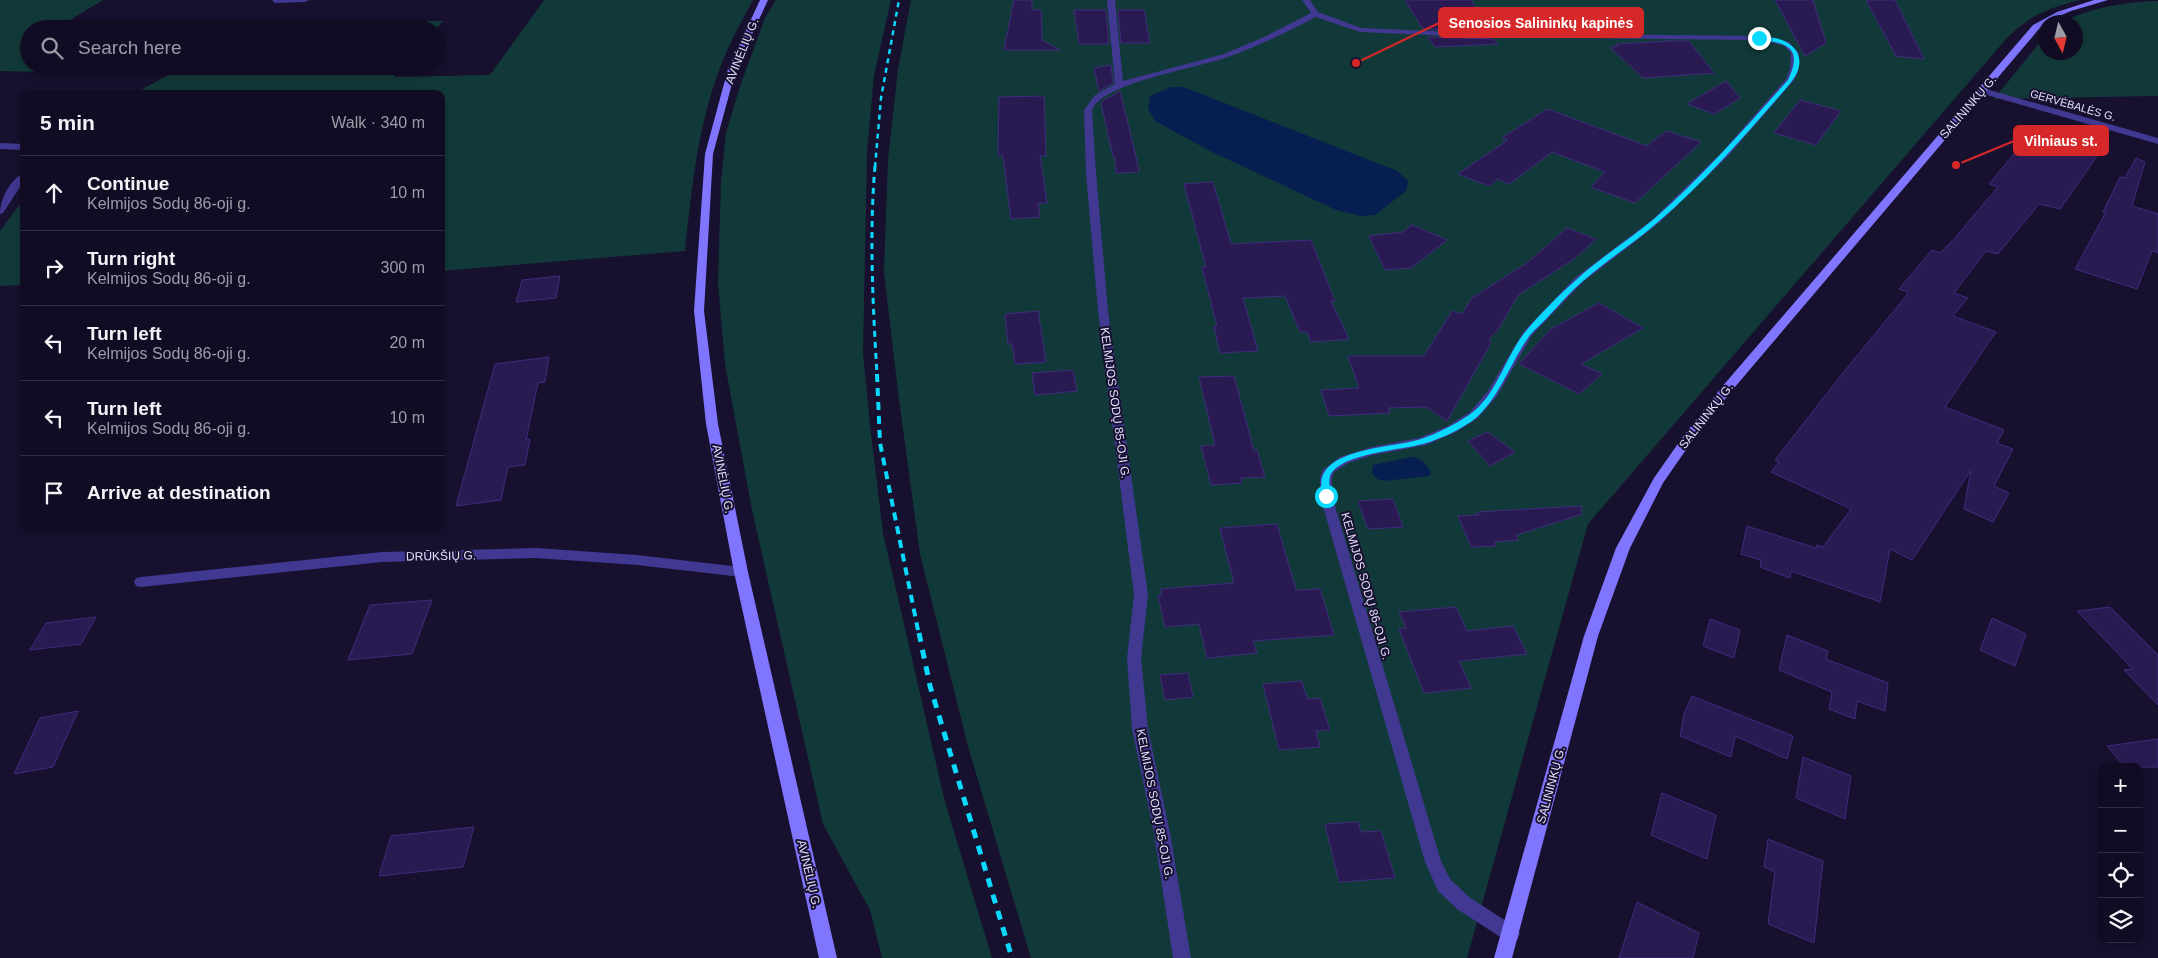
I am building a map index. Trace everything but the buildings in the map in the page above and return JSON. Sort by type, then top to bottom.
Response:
[{"type":"main road","name":"AVINĖLIŲ G.","points":[[764,0],[732,69],[709,154],[699,311],[712,424],[741,572],[828,958]]},
{"type":"main road","name":"SALININKŲ G.","points":[[1503,958],[1591,636],[1623,548],[1658,481],[1688,438],[1725,392],[2036,27],[2051,16],[2070,8],[2104,0]]},
{"type":"street","points":[[275,1],[304,0]]},
{"type":"street","points":[[1111,0],[1117,74],[1120,86]]},
{"type":"street","points":[[1306,0],[1315,14]]},
{"type":"street","name":"KELMIJOS SODŲ 85-OJI G.","points":[[1182,958],[1162,833],[1140,729],[1134,658],[1142,595],[1103,311],[1091,173],[1088,110],[1090,104],[1098,96],[1120,86],[1213,60],[1263,42],[1315,14]]},
{"type":"street","name":"KELMIJOS SODŲ 86-OJI G.","points":[[1315,14],[1360,30],[1476,35],[1759,38],[1786,43],[1796,52],[1797,66],[1790,80],[1726,153],[1656,221],[1579,280],[1528,333],[1493,393],[1474,416],[1452,429],[1422,442],[1344,460],[1329,470],[1326,478],[1326,496],[1433,862],[1444,885],[1463,903],[1511,934]]},
{"type":"street","name":"GERVĖBALĖS G.","points":[[1982,91],[2158,141]]},
{"type":"street","points":[[0,146],[20,147]]},
{"type":"street","points":[[0,212],[20,180]]},
{"type":"street","name":"DRŪKŠIŲ G.","points":[[141,582],[382,557],[536,553],[637,560],[741,572]]},
{"type":"green space","points":[[0,0],[103,0],[70,20],[20,20],[20,71],[0,71]]},
{"type":"green space","points":[[544,0],[753,0],[727,51],[708,105],[697,153],[685,251],[445,271],[445,90],[141,90],[168,75],[396,75],[394,77],[490,75]]},
{"type":"green space","points":[[776,0],[891,0],[874,75],[867,153],[863,352],[870,425],[883,533],[944,798],[992,958],[882,958],[870,910],[823,824],[752,510],[725,364],[718,283],[721,181],[726,133],[740,86],[765,18]]},
{"type":"green space","points":[[911,0],[2080,0],[2040,13],[2024,23],[2007,38],[1588,524],[1467,958],[1031,958],[969,750],[920,554],[898,392],[884,272],[888,160],[898,69]]},
{"type":"green space","points":[[2158,1],[2158,96],[1994,99],[2038,45],[2038,60],[2083,60],[2083,15],[2080,15],[2109,6]]},
{"type":"green space","points":[[20,204],[20,285],[0,286],[0,231]]},
{"type":"water","points":[[1171,87],[1184,87],[1397,171],[1408,181],[1406,191],[1375,215],[1361,216],[1336,210],[1210,151],[1155,121],[1148,108],[1150,96]]},
{"type":"water","points":[[1411,457],[1421,460],[1425,464],[1431,473],[1429,476],[1384,481],[1377,479],[1372,473],[1373,465]]},
{"type":"railway","points":[[875,167],[881,98],[899,0]]},
{"type":"railway","points":[[875,166],[872,244],[877,375]]},
{"type":"railway","points":[[877,374],[880,443],[919,635]]},
{"type":"railway","points":[[919,633],[930,686],[1012,958]]},
{"type":"place","name":"Senosios Salininkų kapinės","points":[[1356,63]]},
{"type":"place","name":"Vilniaus st.","points":[[1956,165]]},
{"type":"route","points":[[1326,496],[1326,478],[1329,470],[1344,460],[1422,442],[1452,429],[1474,416],[1493,393],[1528,333],[1579,280],[1656,221],[1726,153],[1790,80],[1797,66],[1796,52],[1786,43],[1759,38]]}]
